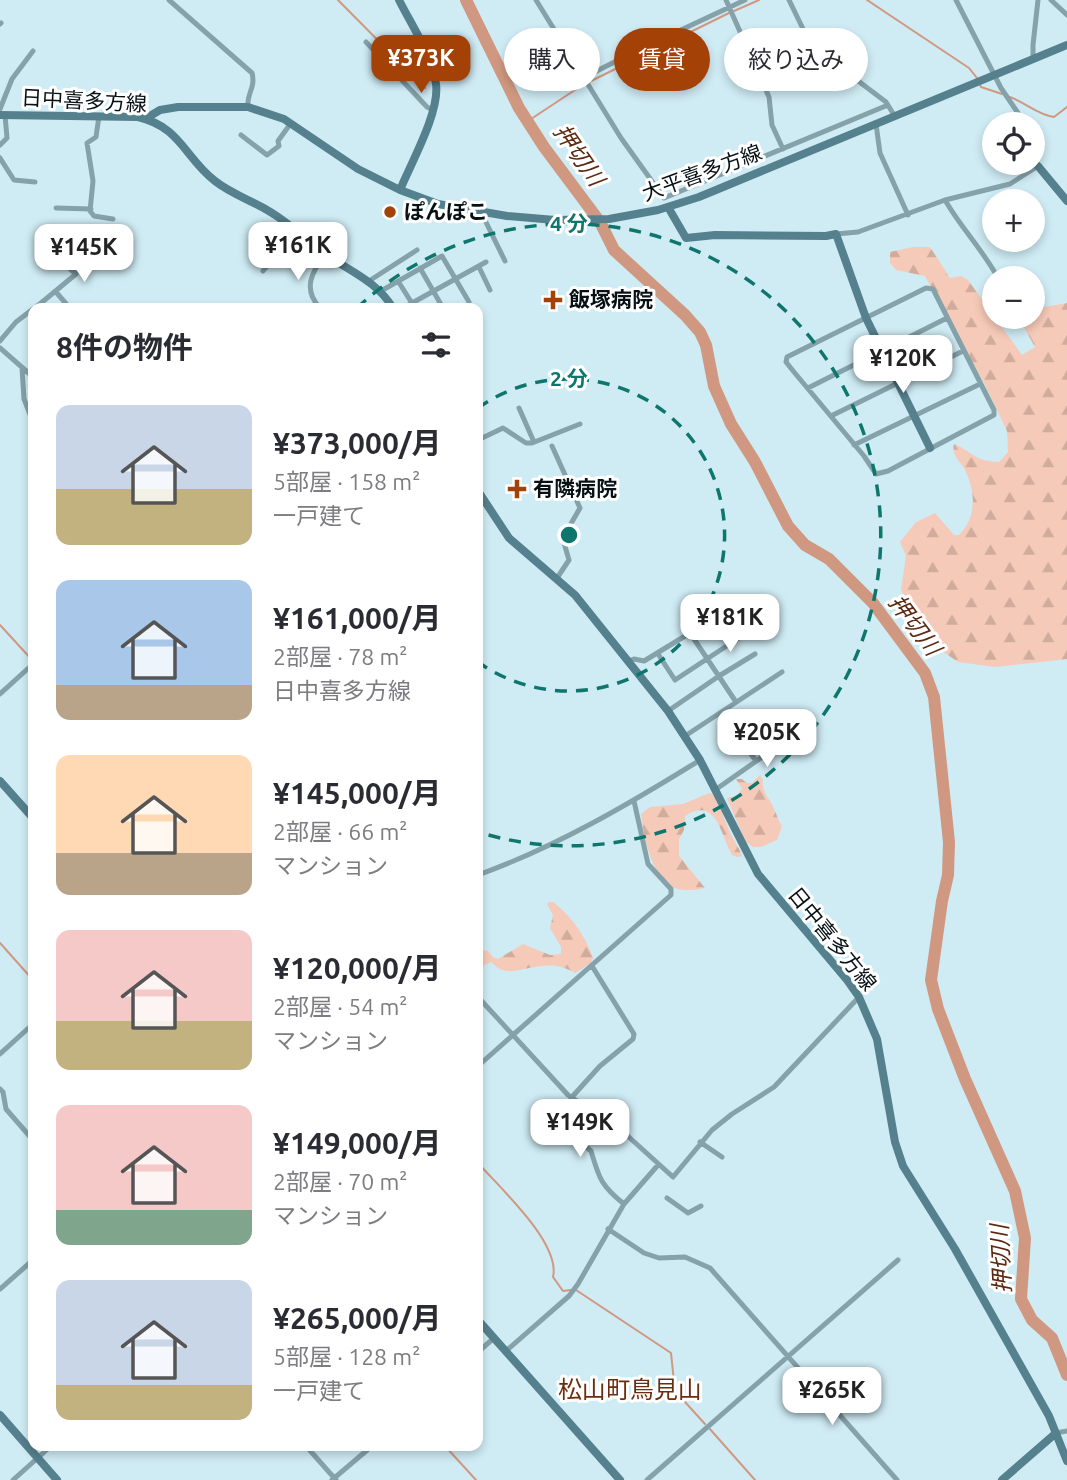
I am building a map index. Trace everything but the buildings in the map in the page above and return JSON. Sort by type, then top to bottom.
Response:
[{"type":"main road","points":[[399,0],[433,71],[436,85],[433,110],[400,190]]},
{"type":"main road","name":"大平喜多方線","points":[[145,118],[159,110],[178,107],[248,107],[274,114],[358,169],[400,190],[438,204],[481,212],[555,220],[609,219],[658,210],[727,186],[1067,45]]},
{"type":"main road","name":"日中喜多方線","points":[[2,113],[145,118],[158,123],[172,132],[198,165],[215,181],[268,210],[325,254],[369,281],[390,303]]},
{"type":"main road","points":[[1045,174],[1067,201]]},
{"type":"main road","points":[[668,207],[686,238],[715,235],[836,234],[866,318],[930,448]]},
{"type":"main road","name":"日中喜多方線","points":[[483,499],[509,538],[575,595],[668,711],[700,760],[748,857],[766,885],[848,980],[859,997],[877,1039],[895,1142],[903,1166],[955,1249],[1049,1416],[1067,1461]]},
{"type":"main road","points":[[0,781],[28,812]]},
{"type":"main road","points":[[483,1326],[620,1480]]},
{"type":"main road","points":[[0,1415],[28,1448]]},
{"type":"main road","points":[[1002,1480],[1056,1433]]},
{"type":"main road","points":[[31,1451],[57,1480]]},
{"type":"street","points":[[169,0],[253,73],[255,83],[248,98],[248,107]]},
{"type":"street","points":[[536,0],[553,28]]},
{"type":"street","points":[[726,0],[737,28]]},
{"type":"street","points":[[600,69],[746,0]]},
{"type":"street","points":[[789,0],[803,28]]},
{"type":"street","points":[[956,0],[994,76],[1017,112]]},
{"type":"street","points":[[1034,58],[1038,0]]},
{"type":"street","points":[[1052,0],[1067,15]]},
{"type":"street","points":[[366,42],[427,107],[433,110]]},
{"type":"street","points":[[0,145],[7,138],[2,113],[12,79],[33,51]]},
{"type":"street","points":[[868,90],[888,105],[894,116]]},
{"type":"street","points":[[592,91],[664,198],[888,105]]},
{"type":"street","points":[[766,91],[772,125],[783,149]]},
{"type":"street","points":[[99,116],[96,137],[87,142],[92,174],[91,214],[113,219]]},
{"type":"street","points":[[241,135],[267,155],[279,146],[278,141],[291,123]]},
{"type":"street","points":[[876,124],[880,153],[908,215]]},
{"type":"street","points":[[0,158],[14,180],[35,182]]},
{"type":"street","points":[[836,234],[858,232],[945,200],[1010,184],[1024,175]]},
{"type":"street","points":[[945,200],[955,218],[992,266]]},
{"type":"street","points":[[55,208],[91,209]]},
{"type":"street","points":[[481,212],[505,261]]},
{"type":"street","points":[[263,271],[296,231]]},
{"type":"street","points":[[369,281],[416,250]]},
{"type":"street","points":[[316,303],[309,289],[316,267],[325,254]]},
{"type":"street","points":[[42,303],[76,274],[54,255]]},
{"type":"street","points":[[381,291],[444,257],[469,302]]},
{"type":"street","points":[[418,303],[486,262]]},
{"type":"street","points":[[478,267],[490,290]]},
{"type":"street","points":[[420,268],[440,303]]},
{"type":"street","points":[[398,281],[412,303]]},
{"type":"street","points":[[926,288],[933,289],[947,318],[995,410],[994,415],[876,474],[786,362],[787,357],[926,288]]},
{"type":"street","points":[[56,292],[65,303]]},
{"type":"street","points":[[0,341],[16,322],[28,313]]},
{"type":"street","points":[[808,388],[947,318]]},
{"type":"street","points":[[0,348],[28,373]]},
{"type":"street","points":[[831,416],[964,351]]},
{"type":"street","points":[[22,368],[24,399],[28,409]]},
{"type":"street","points":[[854,445],[980,384]]},
{"type":"street","points":[[519,408],[534,442]]},
{"type":"street","points":[[483,438],[503,428],[526,443],[534,442],[580,424]]},
{"type":"street","points":[[552,446],[580,508],[565,534],[569,560],[557,578]]},
{"type":"street","points":[[657,654],[674,680],[760,624]]},
{"type":"street","points":[[628,661],[634,659],[644,662],[690,633],[736,702]]},
{"type":"street","points":[[668,711],[755,654]]},
{"type":"street","points":[[0,694],[28,669]]},
{"type":"street","points":[[685,736],[782,672]]},
{"type":"street","points":[[775,713],[792,736]]},
{"type":"street","points":[[715,790],[805,727]]},
{"type":"street","points":[[739,738],[756,761]]},
{"type":"street","points":[[483,873],[521,859],[634,801],[700,760]]},
{"type":"street","points":[[483,1062],[671,895],[671,889],[648,864],[634,801]]},
{"type":"street","points":[[571,1098],[608,1058],[633,1039],[634,1034],[592,965]]},
{"type":"street","points":[[483,1002],[571,1098],[632,1139],[673,1177],[700,1142],[732,1114],[774,1087],[859,997]]},
{"type":"street","points":[[0,1054],[28,1029]]},
{"type":"street","points":[[0,1089],[6,1109],[28,1134]]},
{"type":"street","points":[[593,1113],[575,1138],[591,1151],[602,1184],[624,1204]]},
{"type":"street","points":[[700,1142],[722,1157]]},
{"type":"street","points":[[506,1351],[569,1296],[624,1204],[658,1165]]},
{"type":"street","points":[[667,1198],[688,1213],[701,1206]]},
{"type":"street","points":[[608,1229],[645,1253],[659,1258],[685,1257],[710,1269],[897,1480]]},
{"type":"street","points":[[647,1480],[898,1260]]},
{"type":"street","points":[[0,1289],[28,1264]]},
{"type":"street","points":[[483,1348],[494,1338]]},
{"type":"street","points":[[1056,1433],[1067,1431]]},
{"type":"street","points":[[13,1480],[45,1451]]},
{"type":"street","points":[[310,1451],[334,1479],[366,1451]]},
{"type":"green space","points":[[913,247],[930,247],[950,278],[961,276],[968,280],[982,299],[982,329],[1003,329],[1022,355],[1035,347],[1025,329],[1045,329],[1045,307],[1067,303],[1067,659],[995,667],[958,662],[929,642],[913,621],[901,589],[906,556],[900,542],[916,522],[935,513],[954,535],[959,535],[969,520],[973,503],[971,485],[955,454],[954,444],[979,458],[999,462],[1008,452],[1007,431],[984,383],[925,276],[896,270],[890,263],[890,252]]},
{"type":"green space","points":[[760,775],[765,792],[782,826],[777,840],[761,847],[753,847],[745,841],[727,798],[736,796],[742,789],[736,779],[752,783]]},
{"type":"green space","points":[[709,793],[715,795],[742,856],[732,855],[711,814],[696,811],[685,816],[684,830],[679,839],[679,856],[705,888],[678,889],[669,885],[656,869],[647,846],[641,814],[650,807],[683,804]]},
{"type":"green space","points":[[553,902],[572,920],[586,942],[593,958],[591,963],[575,973],[553,966],[507,971],[491,962],[483,966],[483,951],[487,950],[498,959],[523,944],[550,955],[561,954],[561,947],[550,928],[553,915],[547,904]]},
{"type":"waterway","points":[[338,0],[425,88]]},
{"type":"waterway","name":"押切川","points":[[466,0],[519,108],[544,147],[600,222],[614,250],[700,332],[706,345],[714,386],[731,424],[755,462],[788,526],[805,545],[829,559],[873,603],[925,673],[934,697],[949,842],[948,875],[931,980],[938,1009],[965,1079],[1015,1191],[1025,1238],[1021,1299],[1032,1320],[1052,1338],[1067,1375]]},
{"type":"waterway","points":[[734,11],[759,0]]},
{"type":"waterway","points":[[867,0],[969,68],[977,78]]},
{"type":"waterway","points":[[600,77],[729,13]]},
{"type":"waterway","points":[[979,83],[981,87],[1002,94]]},
{"type":"waterway","points":[[528,121],[573,91]]},
{"type":"waterway","points":[[1010,97],[1054,117],[1067,107]]},
{"type":"waterway","points":[[0,625],[28,656]]},
{"type":"waterway","points":[[0,943],[28,974]]},
{"type":"waterway","points":[[483,1168],[538,1232],[548,1248],[553,1263],[553,1277],[563,1291],[571,1290]]},
{"type":"waterway","points":[[576,1290],[671,1353],[675,1391],[705,1424]]},
{"type":"waterway","points":[[709,1428],[755,1480]]},
{"type":"waterway","points":[[450,1451],[476,1480]]},
{"type":"place","name":"ぽんぽこ","points":[[390,212]]},
{"type":"place","name":"飯塚病院","points":[[553,300]]},
{"type":"place","name":"有隣病院","points":[[517,489]]},
{"type":"district","name":"松山町鳥見山","points":[[630,1390]]}]
